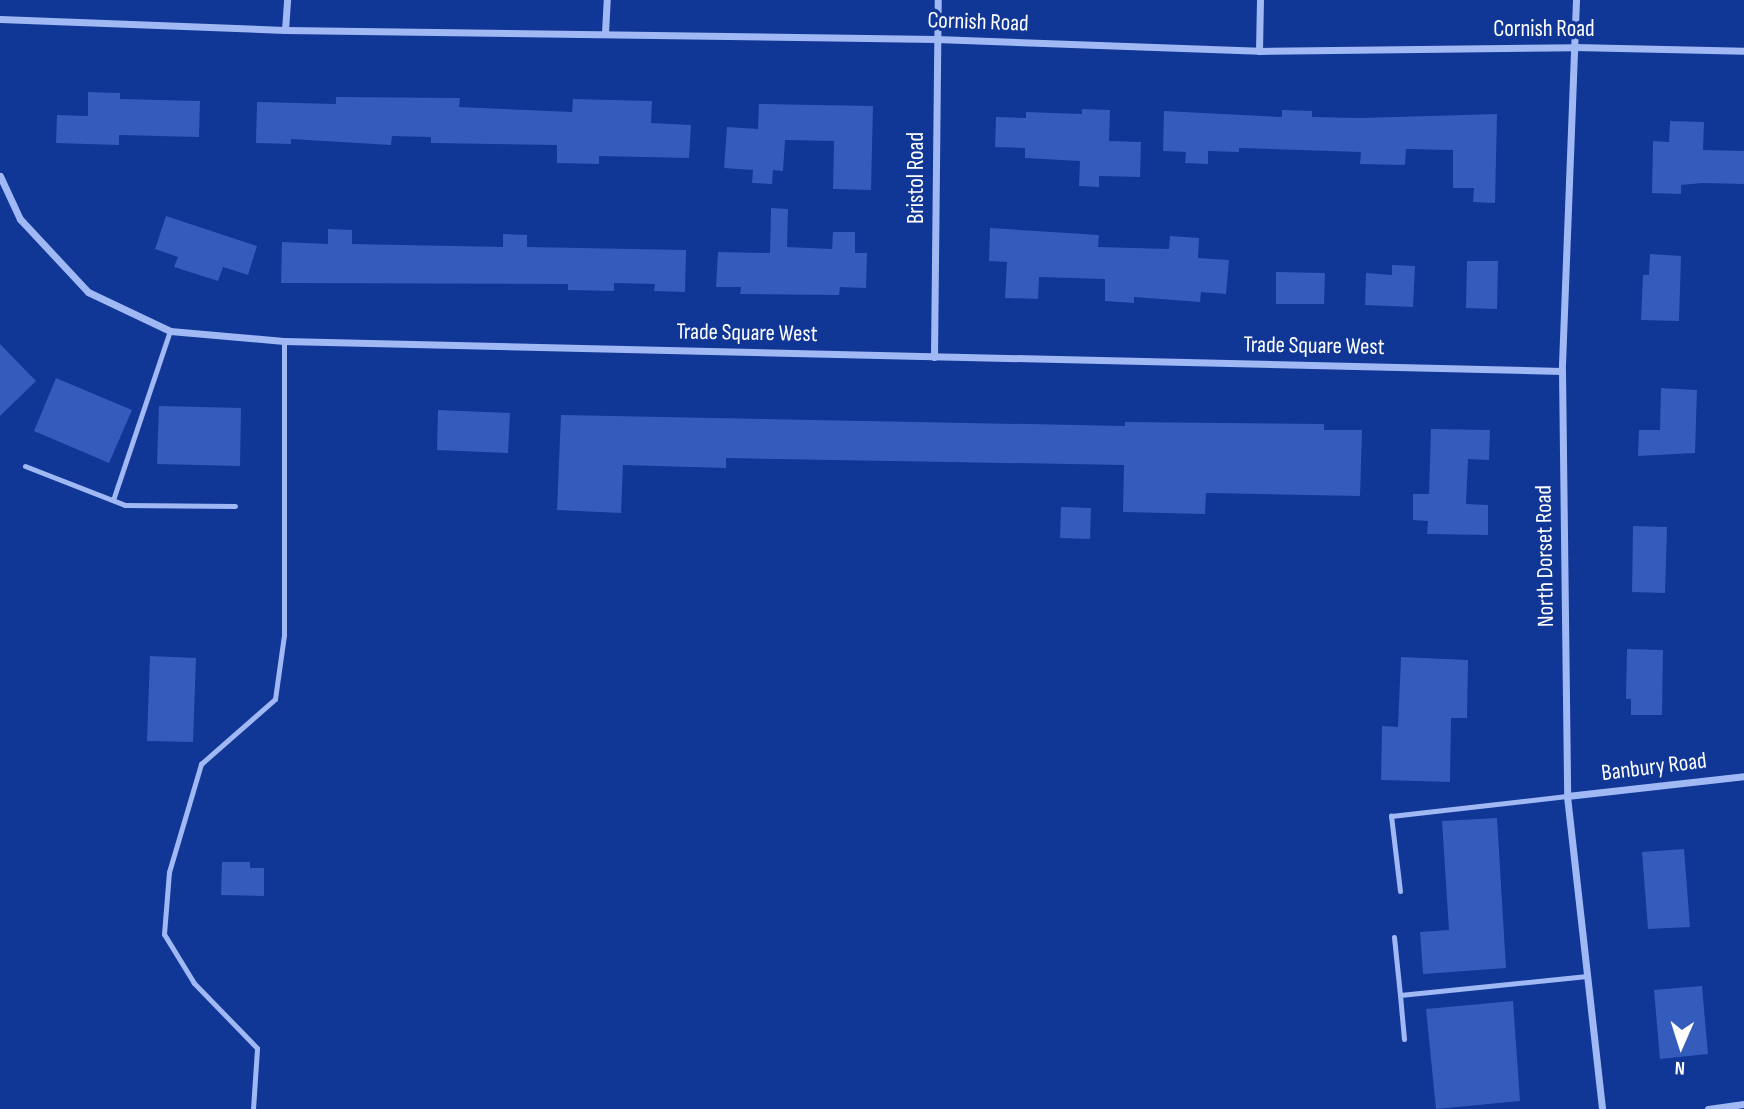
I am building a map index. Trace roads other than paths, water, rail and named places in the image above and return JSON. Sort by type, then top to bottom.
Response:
[{"type":"street","points":[[285,30],[286,0]]},
{"type":"street","points":[[606,33],[607,0]]},
{"type":"street","name":"Bristol Road","points":[[934,357],[937,0]]},
{"type":"street","points":[[1259,51],[1260,0]]},
{"type":"street","name":"North Dorset Road","points":[[1576,0],[1562,371],[1567,796],[1602,1109]]},
{"type":"street","name":"Cornish Road","points":[[0,19],[285,30],[936,39],[1259,51],[1574,47],[1744,51]]},
{"type":"street","name":"Trade Square West","points":[[0,176],[20,219],[88,292],[170,331],[284,341],[1562,371]]},
{"type":"street","name":"Banbury Road","points":[[1567,796],[1744,776]]},
{"type":"street","points":[[1708,1109],[1744,1104]]},
{"type":"lane","points":[[113,500],[170,331]]},
{"type":"lane","points":[[253,1109],[257,1048],[194,982],[164,934],[169,872],[201,764],[275,699],[284,635],[284,341]]},
{"type":"lane","points":[[24,466],[125,505],[235,506]]},
{"type":"lane","points":[[1400,891],[1391,816],[1567,796]]},
{"type":"lane","points":[[1394,937],[1404,1039]]},
{"type":"lane","points":[[1400,996],[1587,976]]}]
